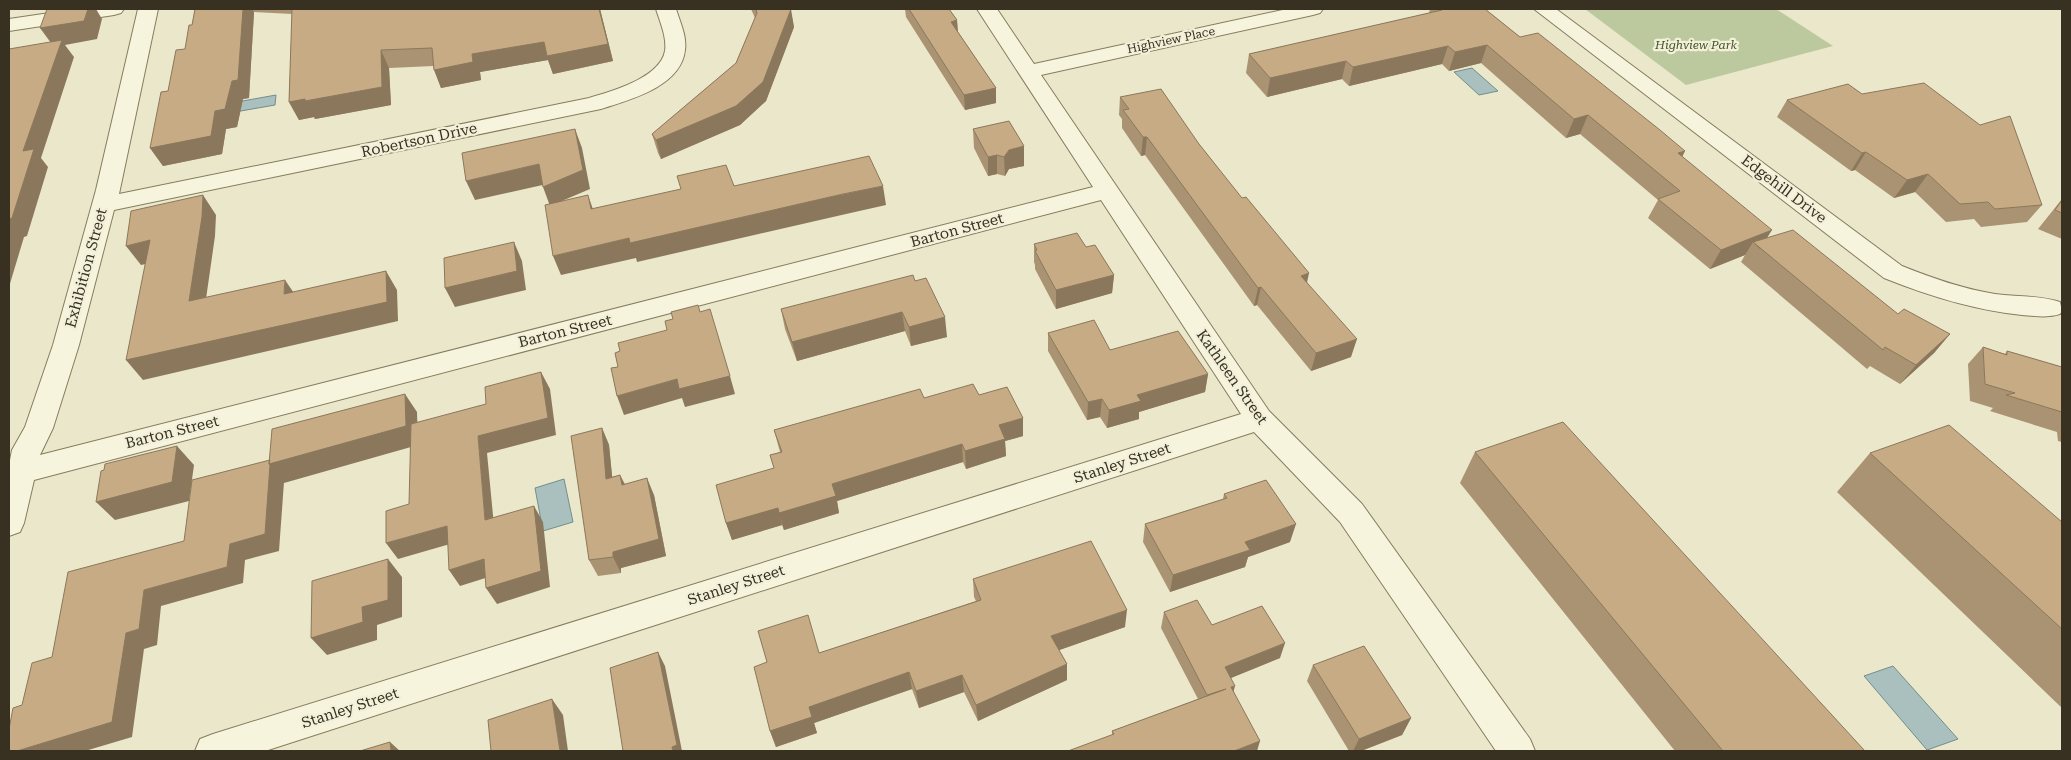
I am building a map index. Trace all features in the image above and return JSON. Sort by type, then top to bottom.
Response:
[{"type":"street","points":[[9,25],[114,9]]},
{"type":"street","name":"Exhibition Street","points":[[9,523],[20,458],[39,428],[66,345],[103,205],[148,9]]},
{"type":"street","name":"Robertson Drive","points":[[103,205],[593,104],[624,95],[651,82],[666,68],[675,53],[673,32],[666,9]]},
{"type":"street","name":"Kathleen Street","points":[[987,9],[1030,71],[1106,191],[1259,419],[1351,514],[1517,751]]},
{"type":"street","name":"Highview Place","points":[[1030,71],[1313,9]]},
{"type":"street","name":"Edgehill Drive","points":[[1544,9],[1893,272],[1936,289],[1994,303],[2051,308]]},
{"type":"street","name":"Barton Street","points":[[20,458],[1106,191]]},
{"type":"street","name":"Stanley Street","points":[[213,751],[1259,419]]},
{"type":"green space","name":"Highview Park","points":[[1585,9],[1776,9],[1833,46],[1686,85]]},
{"type":"water","points":[[1472,68],[1498,91],[1479,95],[1454,72]]},
{"type":"water","points":[[276,95],[275,105],[235,112],[237,102]]},
{"type":"water","points":[[564,479],[573,522],[543,531],[535,488]]},
{"type":"water","points":[[1893,666],[1958,739],[1927,750],[1864,676]]},
{"type":"building","points":[[47,9],[88,9],[84,21],[40,28]]},
{"type":"building","points":[[195,9],[243,9],[238,80],[232,81],[225,109],[215,111],[211,136],[150,148],[161,92],[168,91],[176,50],[185,49],[189,25],[192,25]]},
{"type":"building","points":[[292,9],[599,9],[608,44],[547,56],[544,42],[472,54],[473,62],[434,70],[432,48],[381,50],[382,87],[305,101],[305,99],[289,102]]},
{"type":"building","points":[[756,9],[791,9],[763,82],[736,106],[656,140],[652,134],[736,63],[757,13]]},
{"type":"building","points":[[909,9],[949,9],[957,20],[951,22],[996,88],[964,95]]},
{"type":"building","points":[[1439,9],[1485,9],[1520,37],[1538,33],[1685,151],[1678,153],[1772,230],[1721,250],[1658,199],[1680,191],[1588,115],[1574,119],[1487,45],[1455,52],[1448,46],[1353,67],[1346,61],[1270,78],[1249,54],[1442,10]]},
{"type":"building","points":[[62,40],[23,151],[34,149],[12,218],[9,219],[9,49]]},
{"type":"building","points":[[1924,83],[1980,125],[2010,116],[2042,205],[1995,209],[1988,202],[1960,204],[1928,174],[1907,180],[1866,152],[1862,153],[1787,100],[1848,84],[1862,94]]},
{"type":"building","points":[[1161,89],[1199,144],[1242,198],[1246,197],[1309,273],[1301,276],[1357,339],[1316,353],[1261,287],[1258,288],[1147,137],[1143,137],[1123,110],[1129,109],[1120,97]]},
{"type":"building","points":[[1009,121],[1024,146],[1009,150],[1004,157],[997,155],[988,157],[973,129]]},
{"type":"building","points":[[575,129],[583,170],[543,187],[539,164],[466,181],[462,153]]},
{"type":"building","points":[[869,156],[883,186],[630,243],[629,238],[553,256],[545,205],[588,195],[591,209],[681,189],[677,176],[726,165],[734,186]]},
{"type":"building","points":[[203,195],[202,217],[189,301],[285,280],[284,294],[386,271],[387,302],[126,360],[150,240],[126,246],[131,211]]},
{"type":"building","points":[[2062,200],[2062,213],[2055,210]]},
{"type":"building","points":[[1793,230],[1898,314],[1904,309],[1950,334],[1916,365],[1885,347],[1883,350],[1753,242]]},
{"type":"building","points":[[1077,233],[1086,247],[1095,245],[1114,275],[1056,290],[1035,251],[1037,250],[1034,244]]},
{"type":"building","points":[[514,242],[517,271],[445,288],[444,258]]},
{"type":"building","points":[[913,275],[915,281],[926,278],[945,317],[909,327],[902,312],[792,342],[781,309]]},
{"type":"building","points":[[698,305],[700,312],[710,309],[730,376],[679,389],[677,379],[617,396],[611,368],[618,367],[615,353],[620,351],[618,343],[667,330],[665,321],[673,319],[671,312]]},
{"type":"building","points":[[1094,320],[1110,350],[1178,331],[1208,374],[1137,395],[1141,401],[1109,410],[1102,399],[1088,402],[1048,333]]},
{"type":"building","points":[[1983,347],[2007,355],[2007,351],[2062,367],[2062,412],[2006,395],[2015,393],[1985,384]]},
{"type":"building","points":[[541,372],[548,418],[478,436],[485,520],[534,506],[541,571],[486,588],[484,559],[449,570],[447,526],[386,543],[386,511],[409,504],[411,424],[486,404],[485,387]]},
{"type":"building","points":[[973,384],[979,395],[1007,387],[1023,418],[999,425],[1005,439],[965,451],[962,444],[832,484],[836,496],[779,513],[778,508],[726,523],[716,485],[774,468],[770,455],[782,452],[774,430],[920,389],[924,398]]},
{"type":"building","points":[[405,394],[406,426],[269,464],[272,429]]},
{"type":"building","points":[[1563,422],[1865,751],[1723,751],[1475,452]]},
{"type":"building","points":[[1949,425],[2062,522],[2062,629],[1870,453]]},
{"type":"building","points":[[602,428],[606,479],[620,475],[622,485],[647,478],[659,539],[613,552],[613,557],[589,560],[571,436]]},
{"type":"building","points":[[177,446],[172,482],[96,502],[101,471],[104,470],[105,464]]},
{"type":"building","points":[[270,460],[265,534],[230,544],[227,567],[144,590],[139,629],[126,633],[112,722],[17,751],[9,751],[9,729],[13,708],[22,705],[32,663],[52,657],[68,572],[184,541],[192,480]]},
{"type":"building","points":[[1266,480],[1296,524],[1245,542],[1250,550],[1173,575],[1145,524],[1227,498],[1224,494]]},
{"type":"building","points":[[1091,541],[1127,610],[1051,636],[1067,664],[976,705],[962,675],[916,691],[909,672],[809,707],[812,717],[770,731],[754,667],[767,662],[758,631],[808,615],[819,653],[981,600],[973,579]]},
{"type":"building","points":[[388,559],[388,600],[362,607],[363,622],[311,638],[312,581]]},
{"type":"building","points":[[1197,600],[1212,625],[1262,606],[1285,643],[1225,667],[1235,686],[1231,687],[1260,741],[1234,751],[1068,751],[1114,734],[1112,731],[1226,689],[1207,695],[1164,612]]},
{"type":"building","points":[[1364,646],[1411,718],[1359,739],[1313,665]]},
{"type":"building","points":[[658,652],[677,745],[672,747],[673,751],[623,751],[610,668]]},
{"type":"building","points":[[552,699],[560,751],[491,751],[488,720]]},
{"type":"building","points":[[390,742],[391,751],[360,751]]}]
